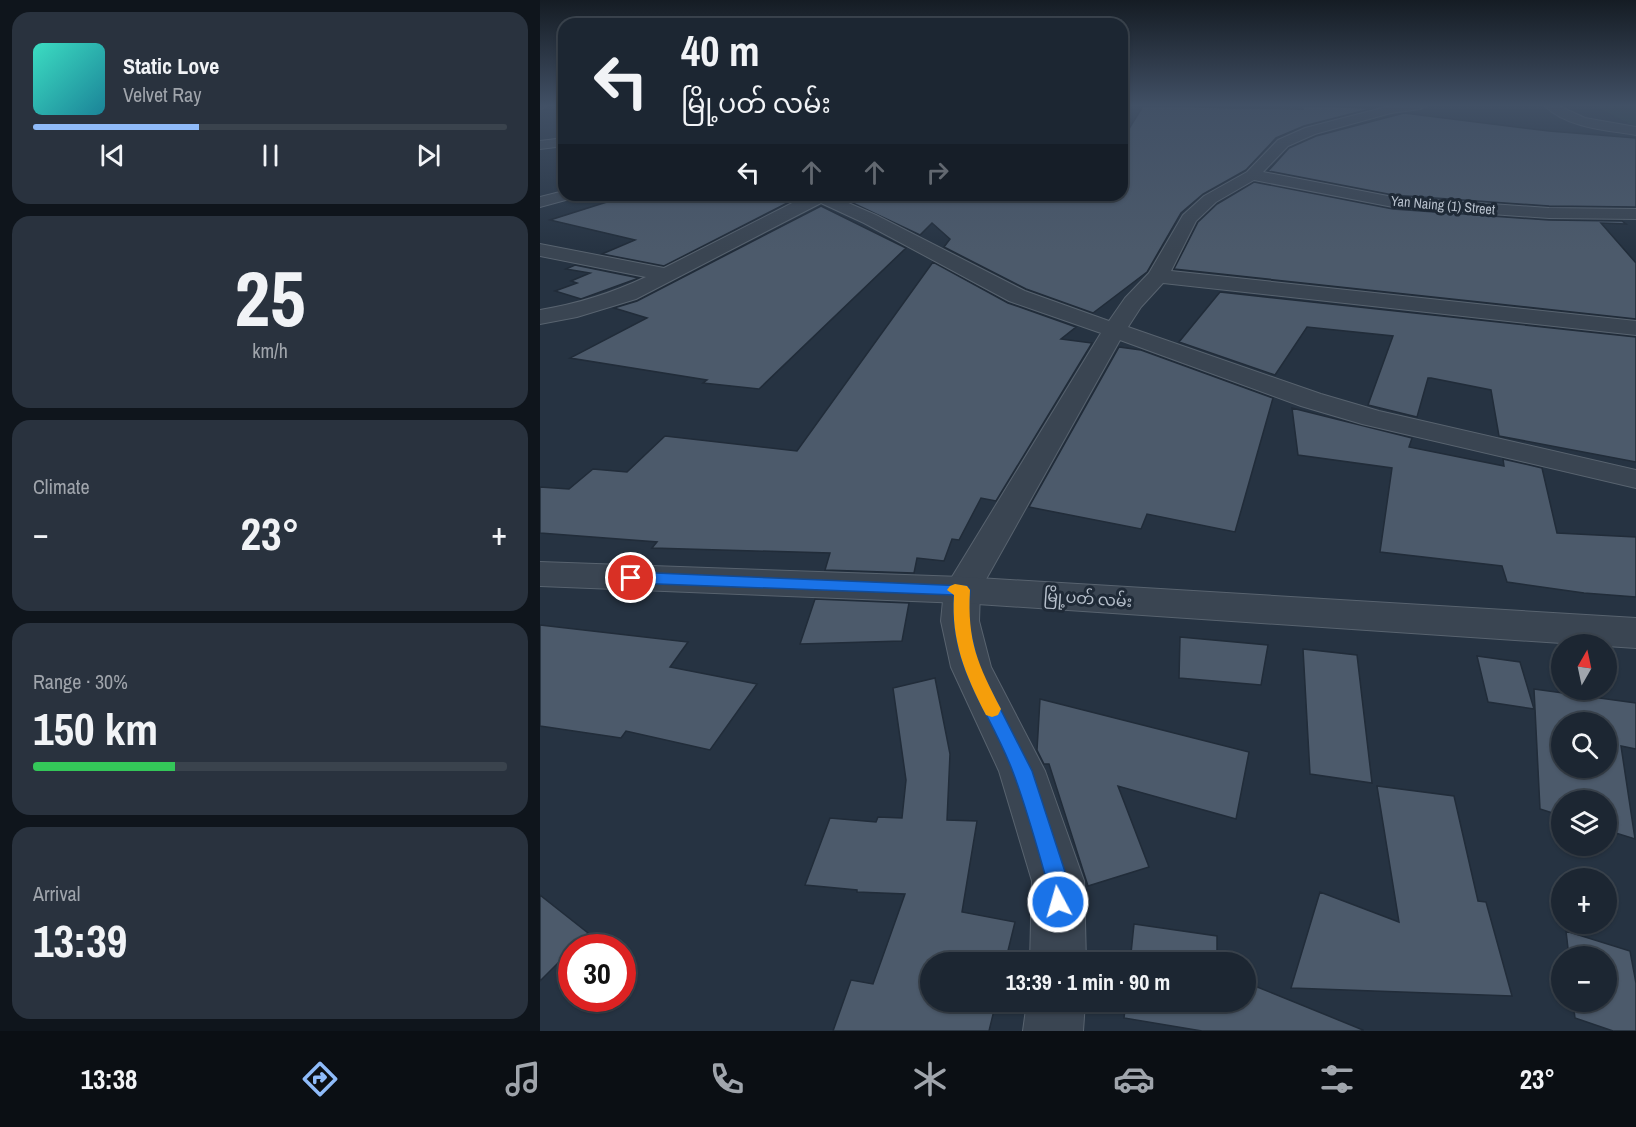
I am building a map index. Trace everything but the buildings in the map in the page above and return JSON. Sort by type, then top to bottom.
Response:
[{"type":"street","points":[[1058,952],[1058,881],[1022,771],[971,667],[960,621],[962,590],[1115,329],[1133,303],[1158,276],[1189,219],[1210,199],[1252,175],[1272,154]]},
{"type":"street","name":"Yan Naing (1) Street","points":[[1252,175],[1392,202],[1549,213],[1636,214]]},
{"type":"street","points":[[540,202],[558,197]]},
{"type":"street","points":[[540,317],[569,312],[628,294],[808,201]]},
{"type":"street","points":[[829,201],[870,219],[1017,296],[1311,400],[1372,418],[1636,479]]},
{"type":"street","points":[[540,250],[668,274]]},
{"type":"street","points":[[1158,276],[1636,327]]},
{"type":"street","name":"မြို့ပတ် လမ်း","points":[[540,575],[962,590],[1636,633]]},
{"type":"street","points":[[1053,1031],[1055,1012]]},
{"type":"slow traffic","points":[[955,590],[962,590],[960,621],[971,667],[992,709]]},
{"type":"route","points":[[631,578],[962,590],[960,621],[971,667],[1022,771],[1058,881],[1058,902]]}]
